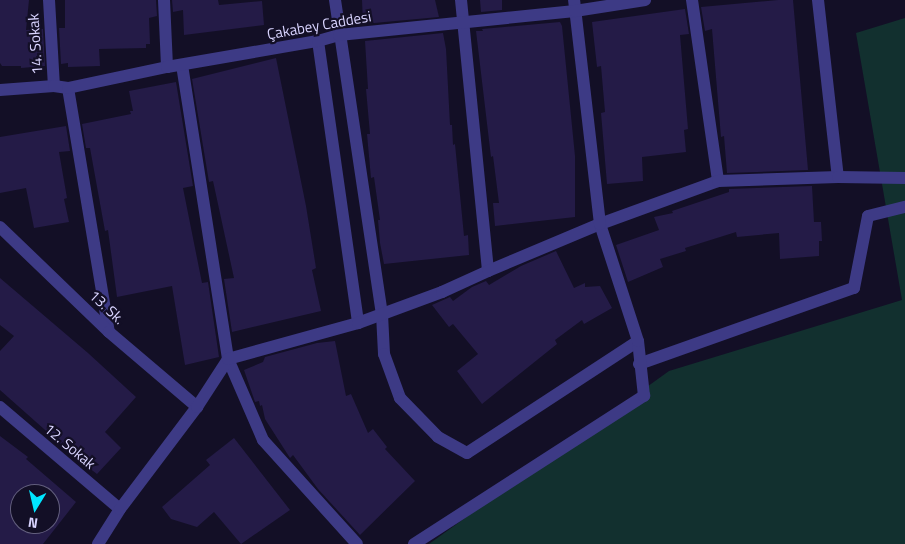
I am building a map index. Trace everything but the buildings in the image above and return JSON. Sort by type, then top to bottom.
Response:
[{"type":"street","name":"14. Sokak","points":[[48,0],[54,86]]},
{"type":"street","points":[[164,0],[167,67]]},
{"type":"street","points":[[335,0],[382,314],[384,354],[400,398],[438,437],[467,453],[638,342]]},
{"type":"street","points":[[461,0],[488,271]]},
{"type":"street","name":"Çakabey Caddesi","points":[[0,90],[54,86],[68,88],[167,67],[318,41],[339,35],[464,24],[574,6],[645,0]]},
{"type":"street","points":[[692,0],[718,181]]},
{"type":"street","points":[[818,0],[838,177]]},
{"type":"street","points":[[414,544],[644,396],[638,364],[638,342],[600,224],[574,6]]},
{"type":"street","points":[[318,41],[358,323]]},
{"type":"street","points":[[182,65],[228,359],[263,440],[357,544]]},
{"type":"street","points":[[68,88],[109,332]]},
{"type":"street","points":[[98,544],[120,509],[197,407],[228,359],[358,323],[442,292],[600,224],[718,181],[838,177],[905,178]]},
{"type":"street","points":[[638,364],[854,288],[868,216],[905,207]]},
{"type":"street","name":"13. Sk.","points":[[0,227],[109,332],[197,407]]},
{"type":"street","name":"12. Sokak","points":[[0,407],[120,509]]},
{"type":"green space","points":[[905,18],[905,544],[429,544],[669,371],[902,300],[856,33]]}]
